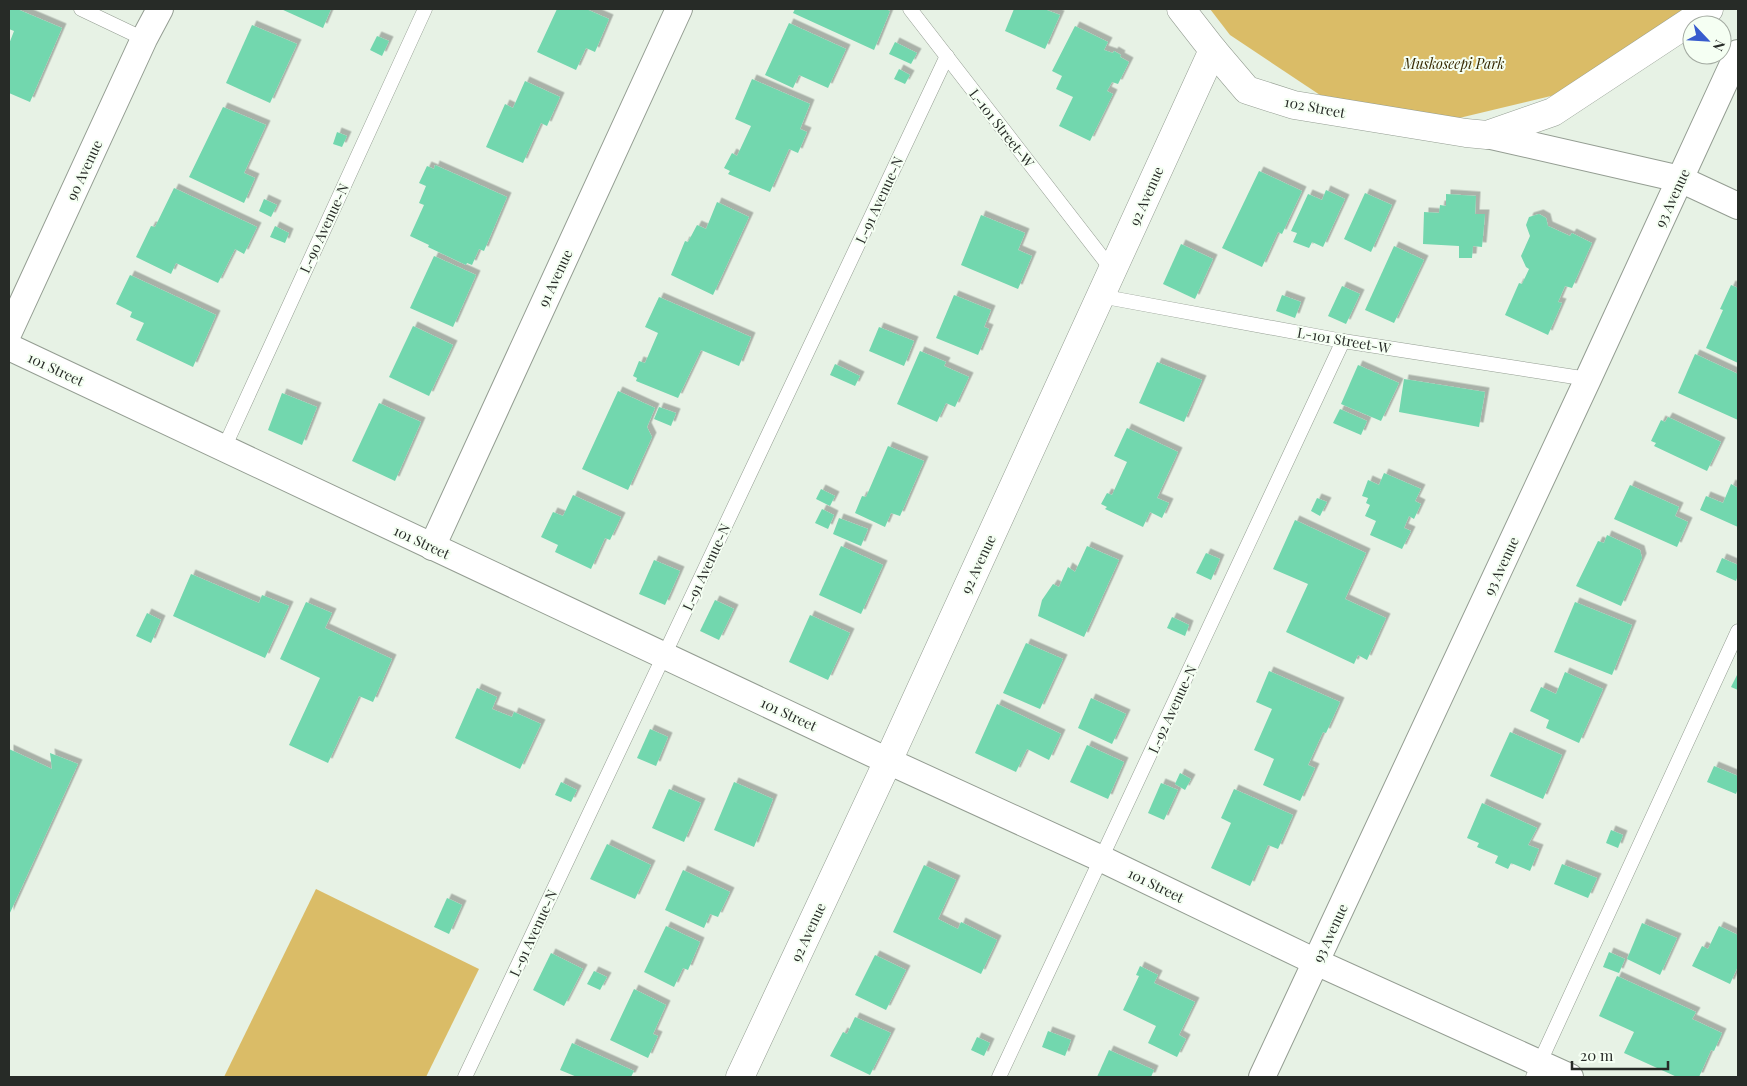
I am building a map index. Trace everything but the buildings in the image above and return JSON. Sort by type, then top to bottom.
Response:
[{"type":"street","name":"90 Avenue","points":[[9,332],[144,38],[160,9]]},
{"type":"street","name":"91 Avenue","points":[[432,546],[678,9]]},
{"type":"street","name":"102 Street","points":[[1181,9],[1212,50],[1247,90],[1294,105],[1466,133],[1488,134],[1680,179],[1738,206]]},
{"type":"street","name":"102 Street","points":[[1488,134],[1553,112],[1709,9]]},
{"type":"street","name":"92 Avenue","points":[[740,1077],[888,760],[1212,50]]},
{"type":"street","name":"93 Avenue","points":[[1262,1077],[1738,53]]},
{"type":"street","name":"101 Street","points":[[9,347],[1102,859],[1536,1070],[1570,1077]]},
{"type":"lane","points":[[81,9],[144,38]]},
{"type":"lane","name":"L-90 Avenue-N","points":[[224,448],[425,9]]},
{"type":"lane","name":"L-101 Street-W","points":[[910,9],[1112,270]]},
{"type":"lane","name":"L-91 Avenue-N","points":[[465,1077],[947,56]]},
{"type":"lane","name":"L-101 Street-W","points":[[1100,296],[1344,341],[1588,379]]},
{"type":"lane","name":"L-92 Avenue-N","points":[[999,1077],[1344,341]]},
{"type":"lane","points":[[1536,1070],[1738,631]]},
{"type":"green space","name":"Muskoseepi Park","points":[[1210,9],[1710,9],[1699,15],[1682,15],[1682,25],[1555,95],[1455,119],[1320,95],[1230,35]]},
{"type":"green space","points":[[316,889],[479,969],[426,1077],[224,1077]]}]
